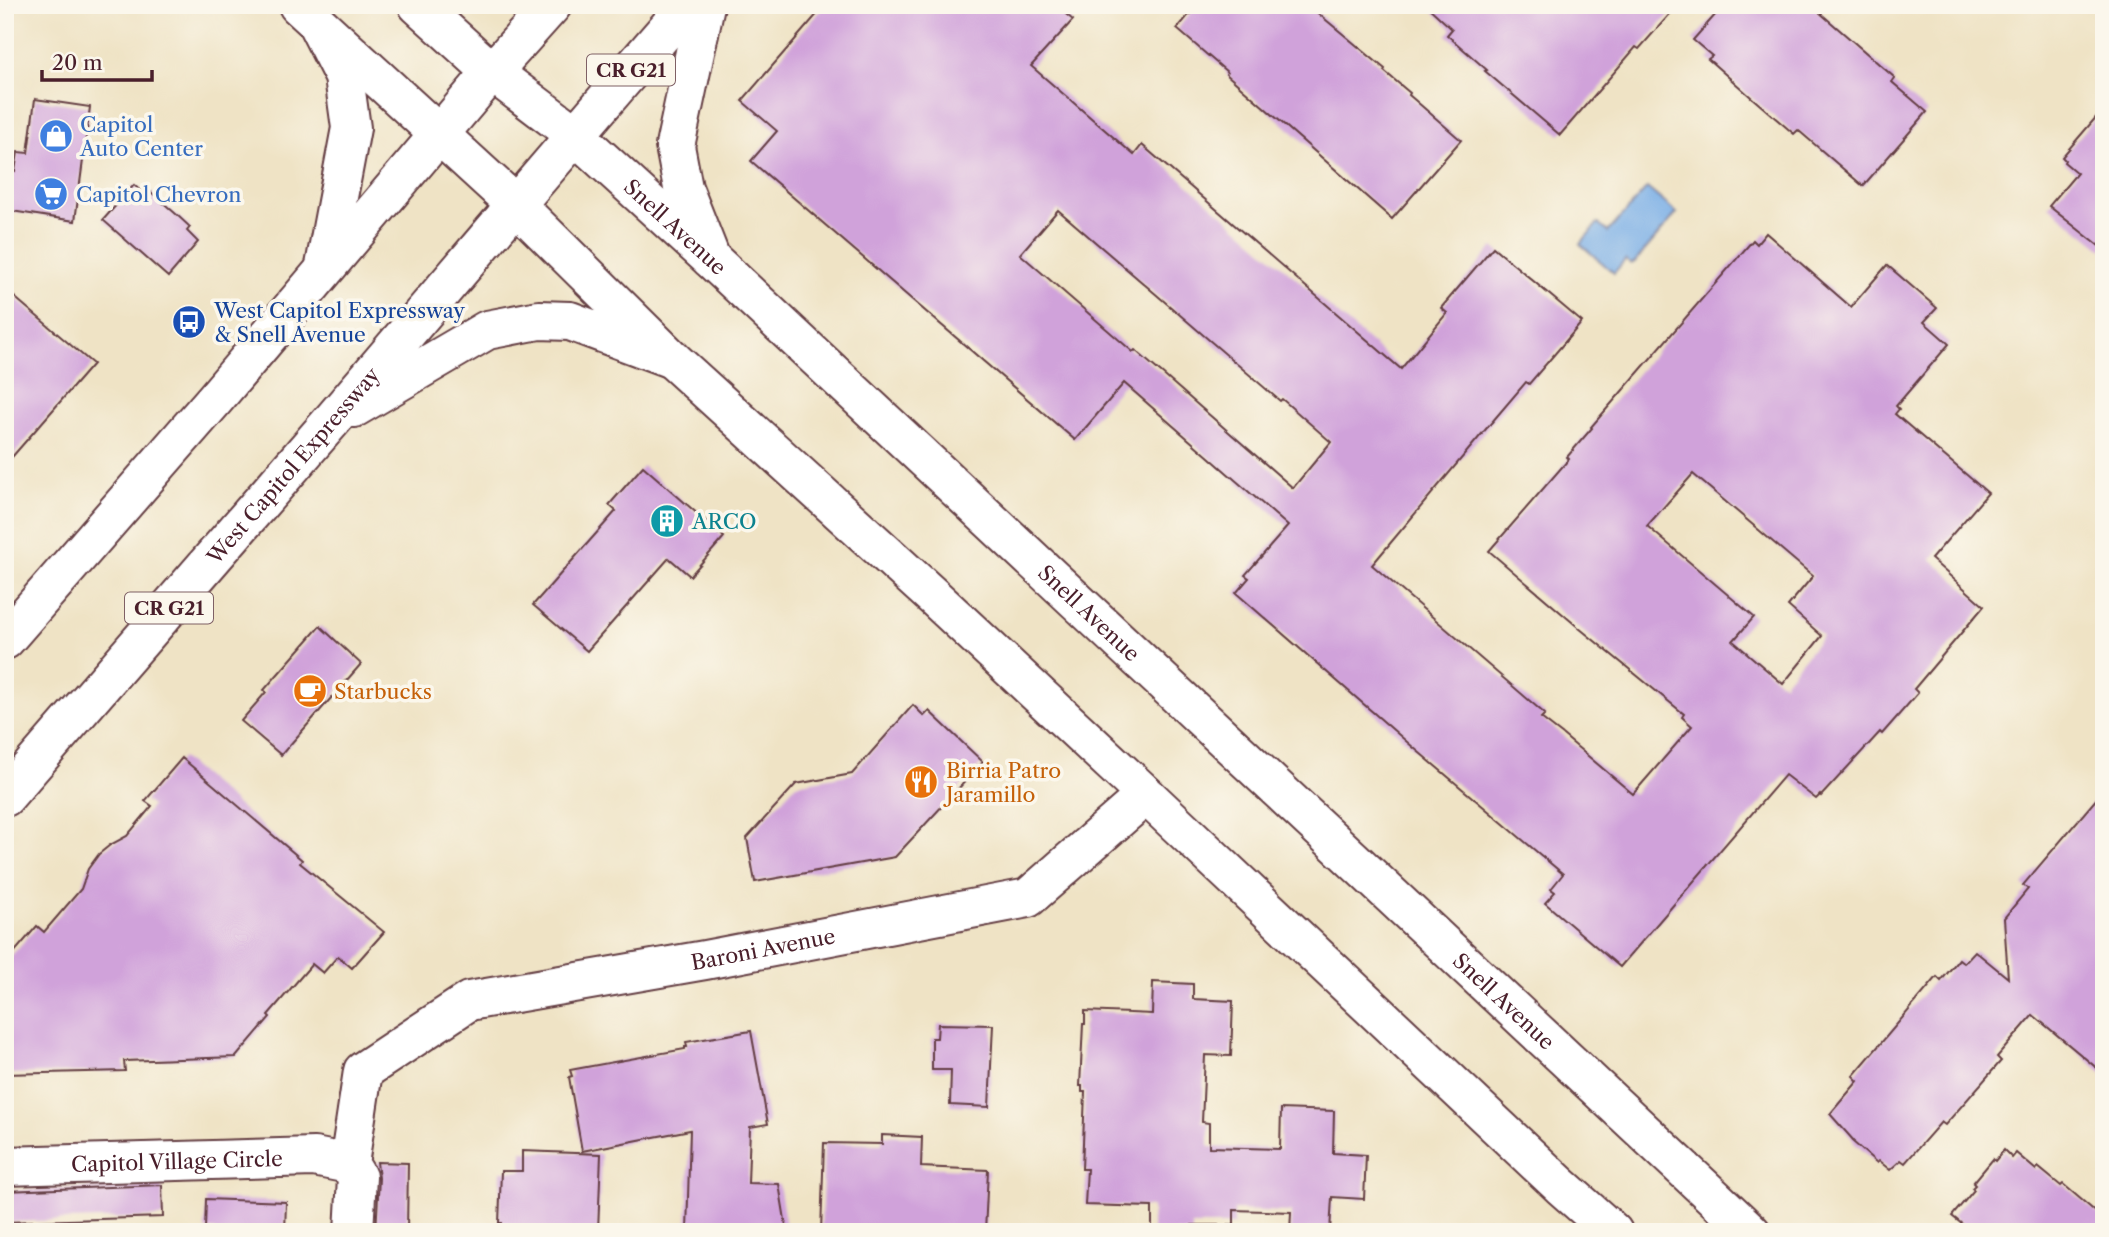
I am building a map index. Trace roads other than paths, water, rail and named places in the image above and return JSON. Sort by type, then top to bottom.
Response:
[{"type":"main road","name":"Snell Avenue","points":[[418,5],[492,72],[574,134],[711,259],[1751,1232]]},
{"type":"main road","points":[[5,640],[552,5]]},
{"type":"main road","name":"West Capitol Expressway","points":[[5,797],[688,5]]},
{"type":"main road","points":[[705,5],[675,146],[683,188],[711,259]]},
{"type":"main road","points":[[307,14],[516,205],[672,359],[936,599],[1613,1232]]},
{"type":"main road","points":[[307,14],[344,77],[351,128],[324,268]]},
{"type":"main road","points":[[333,419],[487,330],[539,320],[570,321],[672,359]]},
{"type":"main road","name":"Baroni Avenue","points":[[349,1164],[363,1071],[469,1001],[705,960],[1028,898],[1146,795]]},
{"type":"main road","name":"Capitol Village Circle","points":[[5,1166],[314,1157],[349,1164]]},
{"type":"main road","points":[[349,1164],[357,1177],[354,1232]]},
{"type":"water","points":[[1647,188],[1677,213],[1635,262],[1631,264],[1625,260],[1614,273],[1580,244],[1598,223],[1608,232]]},
{"type":"place","name":"Capitol Auto Center","points":[[56,136]]},
{"type":"place","name":"Capitol Chevron","points":[[51,194]]},
{"type":"place","name":"West Capitol Expressway & Snell Avenue","points":[[189,322]]},
{"type":"place","name":"ARCO","points":[[667,521]]},
{"type":"place","name":"Starbucks","points":[[310,691]]},
{"type":"place","name":"Birria Patro Jaramillo","points":[[921,782]]}]
